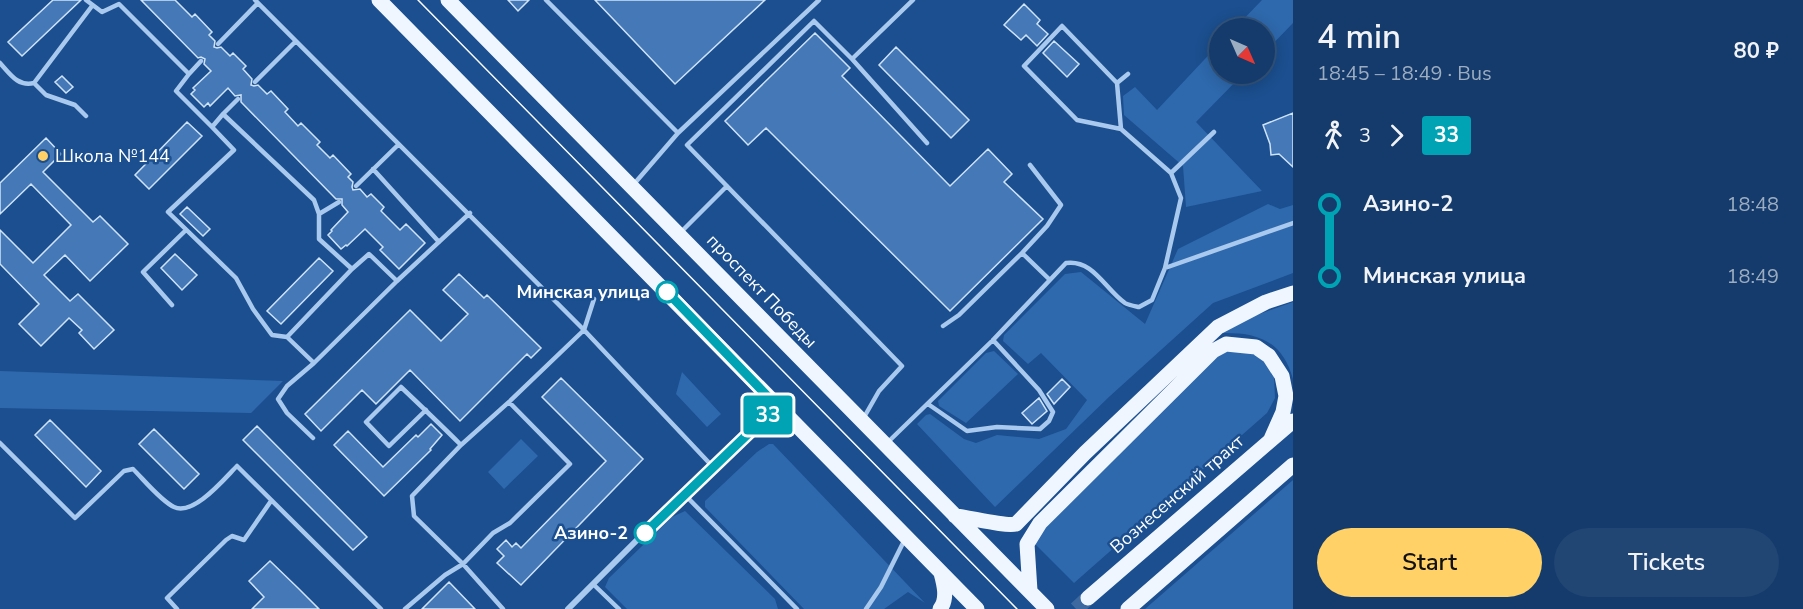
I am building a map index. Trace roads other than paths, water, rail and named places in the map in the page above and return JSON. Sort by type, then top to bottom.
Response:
[{"type":"main road","points":[[379,0],[977,609]]},
{"type":"main road","name":"проспект Победы","points":[[448,0],[1047,609]]},
{"type":"main road","points":[[955,516],[1009,526],[1016,524],[1085,453],[1218,327],[1266,302],[1293,293]]},
{"type":"main road","points":[[1030,591],[1027,544],[1040,523],[1213,351],[1227,344],[1256,347],[1269,356],[1282,376],[1286,396],[1283,412],[1271,439]]},
{"type":"main road","name":"Вознесенский тракт","points":[[1088,598],[1293,421]]},
{"type":"main road","points":[[1128,609],[1293,465]]},
{"type":"main road","points":[[1272,483],[1293,474]]},
{"type":"main road","points":[[940,609],[944,604],[945,591],[941,573]]},
{"type":"street","points":[[568,609],[777,406]]},
{"type":"lane","points":[[86,0],[102,12],[121,2],[189,74]]},
{"type":"lane","points":[[546,0],[678,133]]},
{"type":"lane","points":[[632,186],[678,133],[819,0]]},
{"type":"lane","points":[[852,59],[912,0]]},
{"type":"lane","points":[[218,44],[257,2],[398,145],[470,213],[584,330],[713,468]]},
{"type":"lane","points":[[0,63],[17,81],[27,85],[34,83],[92,6]]},
{"type":"lane","points":[[862,421],[879,390],[902,366],[687,145],[814,21],[852,59],[927,143]]},
{"type":"lane","points":[[886,444],[993,340],[1066,263],[1077,261],[1088,268],[1125,303],[1139,307],[1152,300],[1165,268],[1181,198],[1172,173],[1121,129],[1077,120],[1024,66],[1062,26],[1117,82],[1121,129]]},
{"type":"lane","points":[[255,82],[296,41]]},
{"type":"lane","points":[[201,61],[176,91],[234,150],[168,212],[236,278],[253,309],[272,335],[287,337],[314,363]]},
{"type":"lane","points":[[1117,82],[1128,74]]},
{"type":"lane","points":[[34,83],[46,94],[75,105],[86,116]]},
{"type":"lane","points":[[212,127],[238,99]]},
{"type":"lane","points":[[223,114],[314,200],[319,214],[319,239],[352,268]]},
{"type":"lane","points":[[1172,173],[1214,132]]},
{"type":"lane","points":[[356,186],[398,145]]},
{"type":"lane","points":[[943,326],[958,315],[1022,253],[1047,226],[1061,206],[1030,165]]},
{"type":"lane","points":[[373,170],[439,242]]},
{"type":"lane","points":[[679,234],[727,186]]},
{"type":"lane","points":[[319,214],[339,202]]},
{"type":"lane","points":[[313,438],[287,413],[278,399],[287,386],[314,363],[470,213]]},
{"type":"lane","points":[[1165,268],[1293,223]]},
{"type":"lane","points":[[172,305],[142,272],[186,230]]},
{"type":"lane","points":[[1022,253],[1050,280]]},
{"type":"lane","points":[[287,337],[352,268],[369,254],[397,281]]},
{"type":"lane","points":[[504,609],[463,564],[414,516],[412,496],[461,445],[584,330],[594,299]]},
{"type":"lane","points":[[928,404],[968,430],[997,427],[1040,429],[1053,412],[1039,390],[993,340]]},
{"type":"lane","points":[[426,410],[389,446],[366,422],[401,387],[426,410],[461,445]]},
{"type":"lane","points":[[405,609],[445,575],[463,564],[493,533],[510,523],[570,464],[509,402]]},
{"type":"lane","points":[[0,443],[75,518],[124,471],[133,469],[172,506],[181,509],[197,504],[237,466],[381,609]]},
{"type":"lane","points":[[685,495],[797,609]]},
{"type":"lane","points":[[177,609],[167,598],[226,540],[232,536],[244,540],[271,501]]},
{"type":"lane","points":[[866,609],[906,537]]},
{"type":"lane","points":[[593,584],[620,609]]},
{"type":"tunnel","points":[[1076,609],[1088,598]]},
{"type":"tram line","points":[[418,0],[1017,609]]},
{"type":"place","name":"Школа №144","points":[[43,156]]},
{"type":"place","name":"Минская улица","points":[[667,292]]},
{"type":"place","name":"Азино-2","points":[[645,533]]}]
